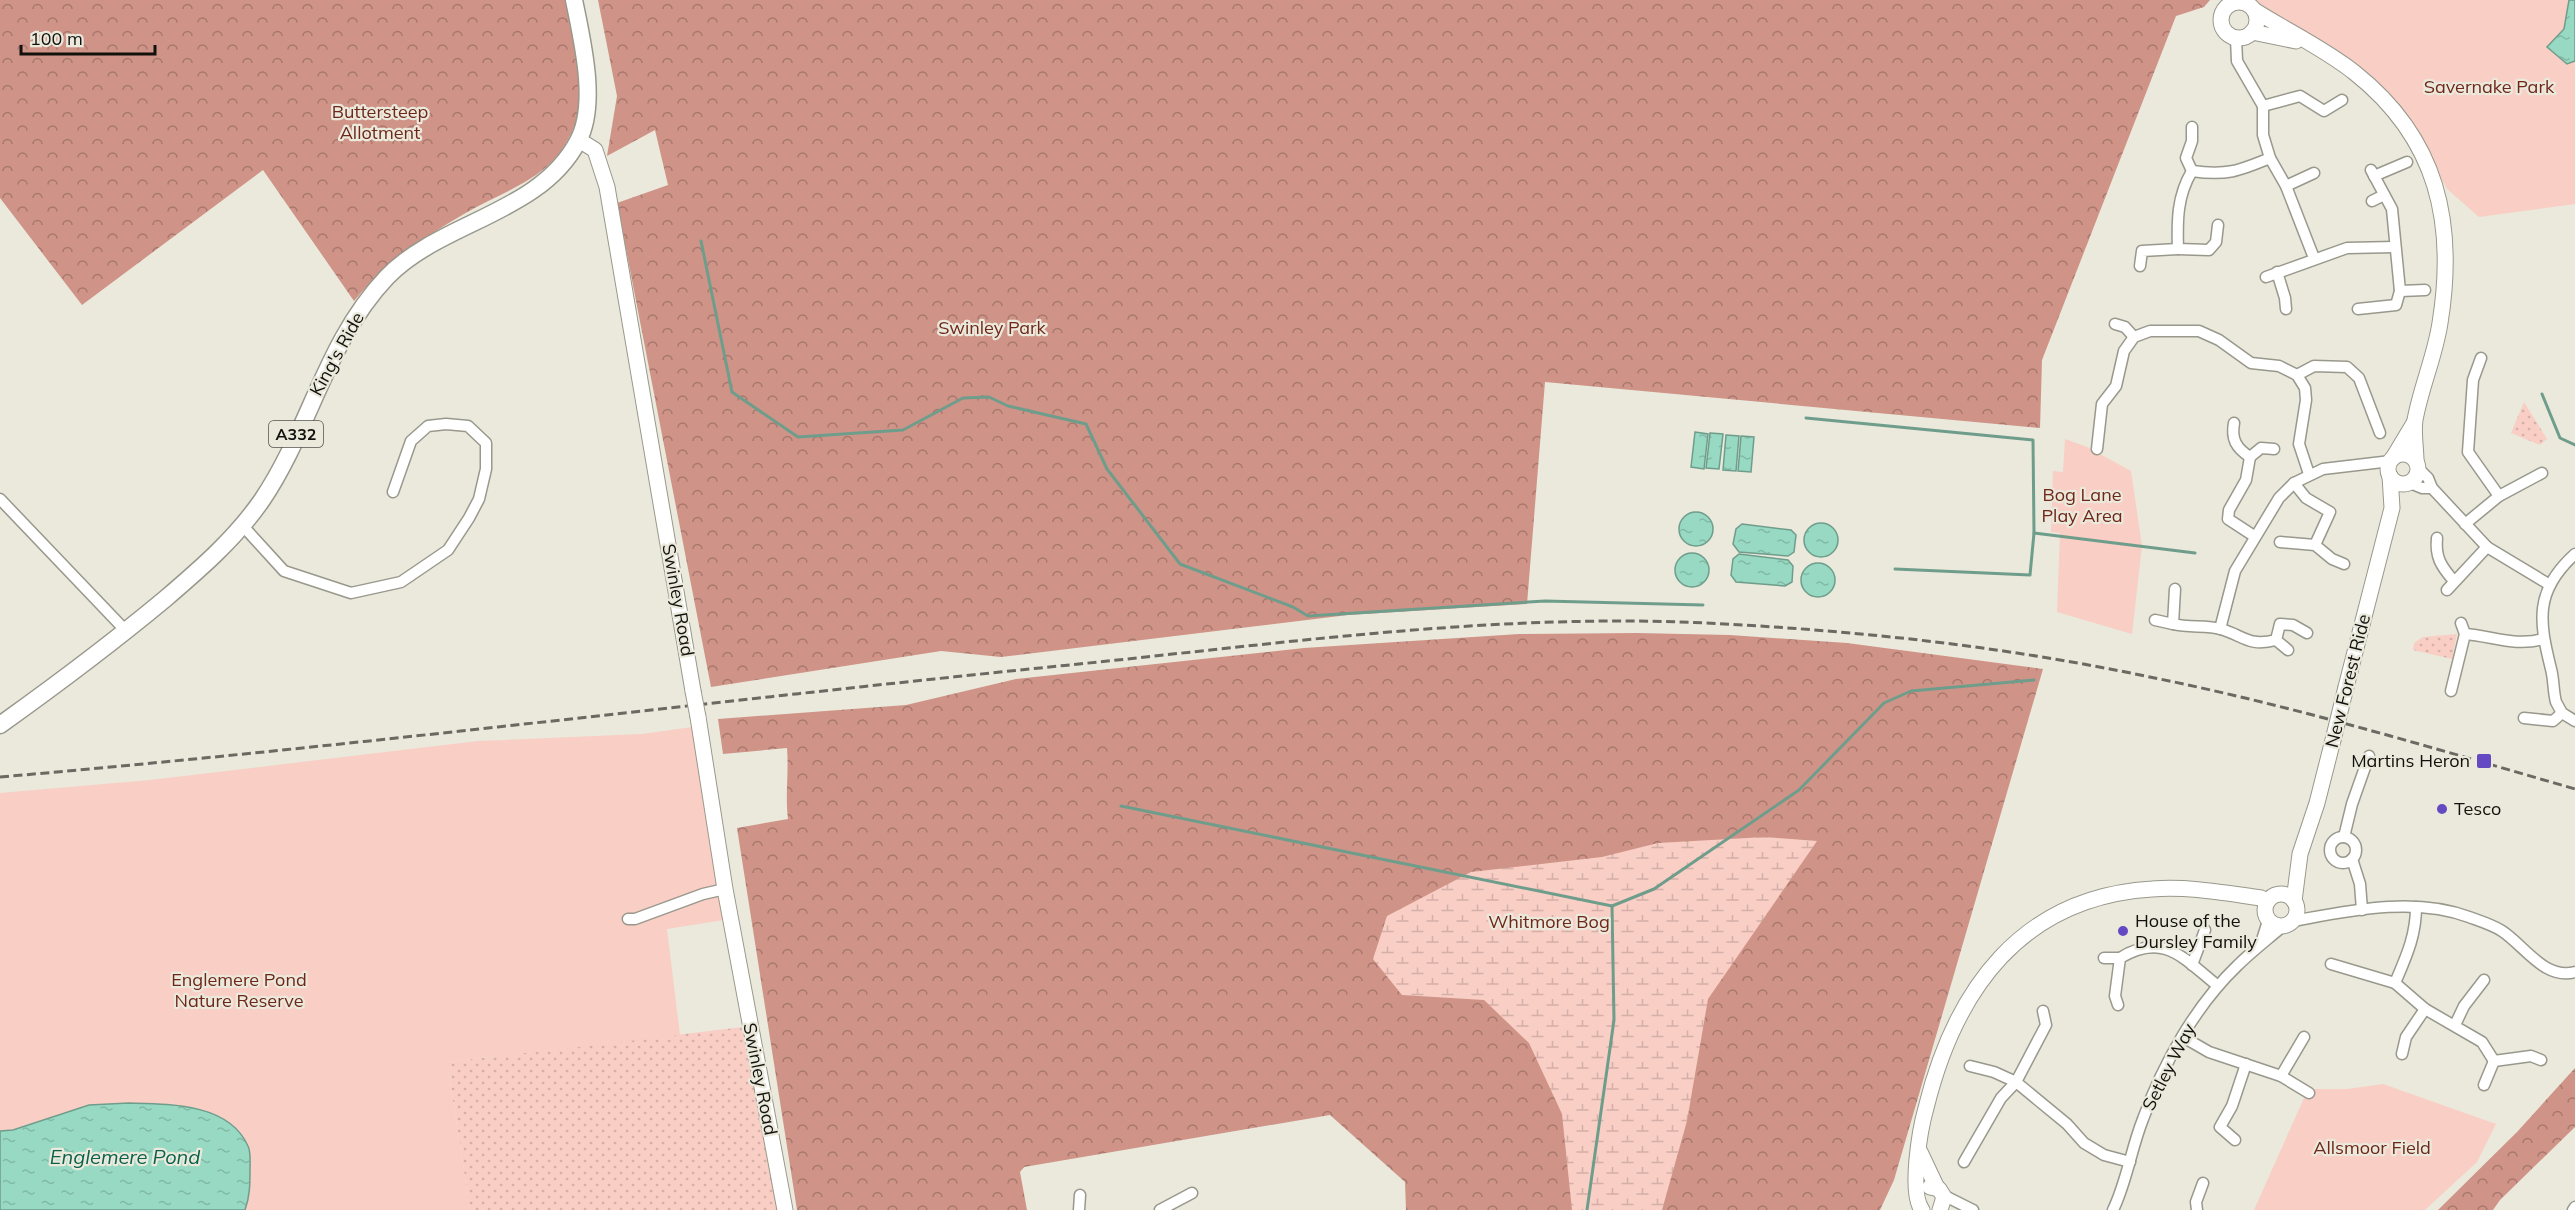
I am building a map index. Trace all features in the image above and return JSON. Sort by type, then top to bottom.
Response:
[{"type":"main road","name":"A332","points":[[574,0],[586,75],[585,122],[579,140]]},
{"type":"main road","points":[[2311,45],[2252,32],[2236,38],[2222,26],[2221,15],[2229,2],[2248,4],[2354,72],[2407,128],[2421,152],[2440,199],[2447,249],[2447,281],[2439,329],[2414,423],[2390,467],[2396,483],[2410,483]]},
{"type":"main road","points":[[2248,4],[2257,22],[2252,32]]},
{"type":"main road","name":"King's Ride","points":[[0,725],[126,631],[219,551],[243,526],[270,488],[332,358],[370,297],[389,275],[415,255],[536,187],[556,171],[579,140]]},
{"type":"main road","name":"Swinley Road","points":[[579,140],[595,150],[607,187],[698,717],[725,889],[785,1210]]},
{"type":"main road","points":[[2414,423],[2417,465]]},
{"type":"main road","points":[[2390,467],[2408,455],[2417,465]]},
{"type":"main road","name":"New Forest Ride","points":[[2392,508],[2416,477],[2417,465]]},
{"type":"main road","name":"New Forest Ride","points":[[2280,911],[2318,803],[2392,508],[2390,467]]},
{"type":"main road","points":[[1920,1206],[1918,1143],[1935,1073],[1964,1004],[1985,973],[2021,939],[2076,906],[2111,895],[2169,888],[2221,893],[2280,911]]},
{"type":"main road","points":[[1918,1143],[1923,1162],[1941,1200]]},
{"type":"main road","points":[[1920,1206],[1924,1188],[1941,1200]]},
{"type":"street","points":[[2236,38],[2237,61],[2263,106],[2263,135],[2270,158],[2286,186],[2314,258]]},
{"type":"street","points":[[2263,106],[2300,96],[2324,111],[2342,100]]},
{"type":"street","points":[[2192,126],[2192,141],[2186,158],[2192,171]]},
{"type":"street","points":[[2192,171],[2217,174],[2237,172],[2270,158]]},
{"type":"street","points":[[2358,309],[2396,305],[2400,291],[2392,209],[2372,173],[2408,162]]},
{"type":"street","points":[[2178,249],[2176,219],[2184,185],[2192,171]]},
{"type":"street","points":[[2286,186],[2314,173]]},
{"type":"street","points":[[2372,201],[2384,195]]},
{"type":"street","points":[[2140,266],[2142,251],[2209,250],[2216,242],[2218,225]]},
{"type":"street","points":[[2286,309],[2285,297],[2272,274],[2347,248],[2395,247]]},
{"type":"street","points":[[2400,291],[2425,290]]},
{"type":"street","points":[[2115,324],[2125,327],[2134,337]]},
{"type":"street","points":[[2097,449],[2102,404],[2116,386],[2124,351],[2134,337],[2150,331],[2199,331],[2219,340],[2251,363],[2279,366],[2298,375],[2305,388],[2306,400],[2299,444],[2309,474]]},
{"type":"street","points":[[2481,358],[2473,380],[2474,394],[2468,452],[2499,496]]},
{"type":"street","points":[[2298,375],[2314,366],[2347,367],[2359,378],[2380,433]]},
{"type":"street","points":[[2234,423],[2232,433],[2238,449],[2250,457]]},
{"type":"street","points":[[243,526],[284,571],[351,593],[401,582],[448,550],[469,519],[478,499],[486,469],[486,443],[468,426],[446,424],[428,426],[411,441],[393,492]]},
{"type":"street","points":[[2254,536],[2228,519],[2229,510],[2246,480],[2250,457],[2261,448],[2274,449]]},
{"type":"street","points":[[2220,629],[2235,571],[2279,498],[2294,483],[2309,474],[2342,465],[2390,467]]},
{"type":"street","points":[[2417,465],[2428,478],[2432,488],[2487,547],[2550,585]]},
{"type":"street","points":[[2465,524],[2499,496],[2542,473]]},
{"type":"street","points":[[2294,483],[2306,498],[2330,512],[2315,545]]},
{"type":"street","points":[[2410,483],[2422,488],[2432,488]]},
{"type":"street","points":[[0,500],[126,631]]},
{"type":"street","points":[[2437,538],[2435,553],[2443,569],[2453,580]]},
{"type":"street","points":[[2280,542],[2315,545],[2332,559],[2344,564]]},
{"type":"street","points":[[2447,590],[2453,580],[2474,563],[2487,547]]},
{"type":"street","points":[[2575,554],[2550,585],[2542,605],[2543,639],[2553,677],[2556,702],[2562,713],[2575,721]]},
{"type":"street","points":[[2173,624],[2175,589]]},
{"type":"street","points":[[2155,620],[2191,628],[2220,629],[2259,644],[2276,640]]},
{"type":"street","points":[[2276,640],[2280,624],[2286,622],[2307,633]]},
{"type":"street","points":[[2451,692],[2465,634],[2461,623]]},
{"type":"street","points":[[2465,634],[2485,635],[2513,643],[2528,643],[2543,639]]},
{"type":"street","points":[[2276,640],[2288,650]]},
{"type":"street","points":[[2524,718],[2553,721],[2562,713]]},
{"type":"street","points":[[2344,837],[2352,804],[2369,756]]},
{"type":"street","points":[[2344,837],[2355,845],[2356,852],[2352,859],[2340,863],[2331,854],[2333,842],[2344,837]]},
{"type":"street","points":[[2352,859],[2360,884],[2362,910]]},
{"type":"street","points":[[628,919],[635,920],[703,894],[725,889]]},
{"type":"street","points":[[2280,911],[2349,912],[2416,907],[2439,909],[2468,916],[2502,932],[2548,969],[2575,972]]},
{"type":"street","points":[[2395,982],[2416,928],[2416,907]]},
{"type":"street","name":"Setley Way","points":[[2113,1210],[2155,1088],[2183,1037],[2218,986],[2260,946],[2280,911]]},
{"type":"street","points":[[2192,965],[2205,930]]},
{"type":"street","points":[[2104,958],[2120,958],[2141,947],[2155,946],[2168,949],[2218,986]]},
{"type":"street","points":[[2118,1005],[2115,996],[2120,958]]},
{"type":"street","points":[[2331,964],[2395,982],[2425,1009],[2482,1042],[2494,1061]]},
{"type":"street","points":[[2456,1025],[2464,1006],[2484,980]]},
{"type":"street","points":[[2402,1054],[2406,1036],[2425,1009]]},
{"type":"street","points":[[1964,1162],[2001,1098],[2016,1082],[2046,1025],[2043,1011]]},
{"type":"street","points":[[2280,1076],[2304,1036]]},
{"type":"street","points":[[2183,1037],[2209,1052],[2280,1076],[2309,1093]]},
{"type":"street","points":[[2494,1061],[2531,1056],[2541,1060]]},
{"type":"street","points":[[2484,1085],[2494,1061]]},
{"type":"street","points":[[2235,1140],[2220,1127],[2232,1106],[2246,1064]]},
{"type":"street","points":[[1970,1066],[1994,1072],[2016,1082],[2067,1124],[2084,1143],[2104,1155],[2130,1162]]},
{"type":"street","points":[[2197,1210],[2196,1202],[2204,1183]]},
{"type":"street","points":[[1164,1209],[1192,1193]]},
{"type":"street","points":[[1079,1210],[1080,1195]]},
{"type":"street","points":[[1941,1200],[1971,1209]]},
{"type":"green space","name":"Buttersteep Allotment","points":[[0,0],[566,0],[578,72],[580,108],[562,150],[535,176],[464,214],[419,242],[378,275],[354,301],[263,170],[82,305],[0,198]]},
{"type":"green space","name":"Swinley Park","points":[[598,0],[2210,0],[2204,7],[2176,16],[2042,360],[2040,428],[1545,382],[1527,604],[1348,615],[1001,657],[941,651],[711,687],[617,203],[668,185],[655,130],[607,156],[617,96]]},
{"type":"green space","name":"Savernake Park","points":[[2256,0],[2575,0],[2575,204],[2479,217],[2447,189],[2410,123],[2335,49],[2269,16]]},
{"type":"green space","points":[[2524,402],[2547,439],[2540,445],[2511,433]]},
{"type":"green space","name":"Bog Lane Play Area","points":[[2065,439],[2087,447],[2131,471],[2142,546],[2132,634],[2057,612],[2060,533],[2051,532],[2053,471],[2063,472]]},
{"type":"green space","name":"Whitmore Bog","points":[[1519,634],[1730,635],[1847,643],[2043,669],[1894,1180],[1880,1210],[1406,1210],[1405,1182],[1330,1115],[1024,1167],[1020,1172],[1027,1210],[797,1210],[737,828],[788,819],[787,748],[723,754],[718,719],[906,705],[1016,679],[1304,648]]},
{"type":"green space","points":[[2457,634],[2452,659],[2413,650],[2414,643],[2423,637]]},
{"type":"green space","name":"Englemere Pond Nature Reserve","points":[[692,727],[724,920],[667,929],[680,1035],[447,1062],[470,1210],[0,1210],[0,793],[150,780],[478,741],[642,734]]},
{"type":"green space","points":[[1765,837],[1817,841],[1708,999],[1687,1121],[1662,1210],[1572,1210],[1562,1114],[1529,1043],[1484,1000],[1402,995],[1373,959],[1387,916],[1471,872],[1602,857],[1658,843]]},
{"type":"green space","points":[[743,1027],[777,1210],[470,1210],[447,1062]]},
{"type":"green space","points":[[2575,1068],[2575,1127],[2500,1200],[2493,1210],[2438,1210],[2517,1132]]},
{"type":"green space","name":"Allsmoor Field","points":[[2383,1084],[2496,1124],[2477,1162],[2425,1210],[2254,1210],[2308,1089],[2347,1089]]},
{"type":"water","points":[[2569,0],[2575,0],[2575,61],[2567,64],[2547,47],[2564,29]]},
{"type":"water","points":[[1695,432],[1708,434],[1704,469],[1691,467]]},
{"type":"water","points":[[1710,433],[1723,434],[1719,469],[1706,468]]},
{"type":"water","points":[[1726,435],[1739,436],[1736,471],[1723,470]]},
{"type":"water","points":[[1741,436],[1754,437],[1751,472],[1738,471]]},
{"type":"water","points":[[1696,512],[1708,517],[1713,529],[1708,541],[1696,546],[1684,541],[1679,529],[1684,517]]},
{"type":"water","points":[[1821,523],[1833,528],[1838,540],[1833,552],[1821,557],[1809,552],[1804,540],[1809,528]]},
{"type":"water","points":[[1742,524],[1791,530],[1796,535],[1794,552],[1788,556],[1739,552],[1733,544],[1736,529]]},
{"type":"water","points":[[1692,553],[1704,558],[1709,570],[1704,582],[1692,587],[1680,582],[1675,570],[1680,558]]},
{"type":"water","points":[[1739,554],[1788,560],[1793,566],[1792,582],[1785,586],[1736,582],[1731,575],[1733,559]]},
{"type":"water","points":[[1818,563],[1830,568],[1835,580],[1830,592],[1818,597],[1806,592],[1801,580],[1806,568]]},
{"type":"water","name":"Englemere Pond","points":[[162,1104],[196,1109],[227,1121],[239,1132],[250,1154],[249,1190],[245,1210],[0,1210],[0,1131],[13,1130],[89,1105]]},
{"type":"waterway","points":[[701,241],[732,392],[798,437],[903,430],[963,398],[989,397],[1008,406],[1086,424],[1107,469],[1180,564],[1293,607],[1308,616],[1545,601],[1703,605]]},
{"type":"waterway","points":[[2542,394],[2560,438],[2575,445]]},
{"type":"waterway","points":[[1806,418],[2033,440],[2034,533]]},
{"type":"waterway","points":[[1895,569],[2030,575],[2034,533],[2195,553]]},
{"type":"waterway","points":[[1121,806],[1612,906],[1654,889],[1799,790],[1884,703],[1911,691],[2034,680]]},
{"type":"waterway","points":[[1587,1210],[1614,1020],[1612,906]]},
{"type":"railway","points":[[0,777],[405,737],[1313,639],[1470,626],[1627,621],[1760,626],[1871,635],[1981,648],[2091,665],[2254,700],[2575,789]]},
{"type":"place","name":"Martins Heron","points":[[2484,761]]},
{"type":"place","name":"Tesco","points":[[2442,809]]},
{"type":"place","name":"House of the Dursley Family","points":[[2123,931]]}]
